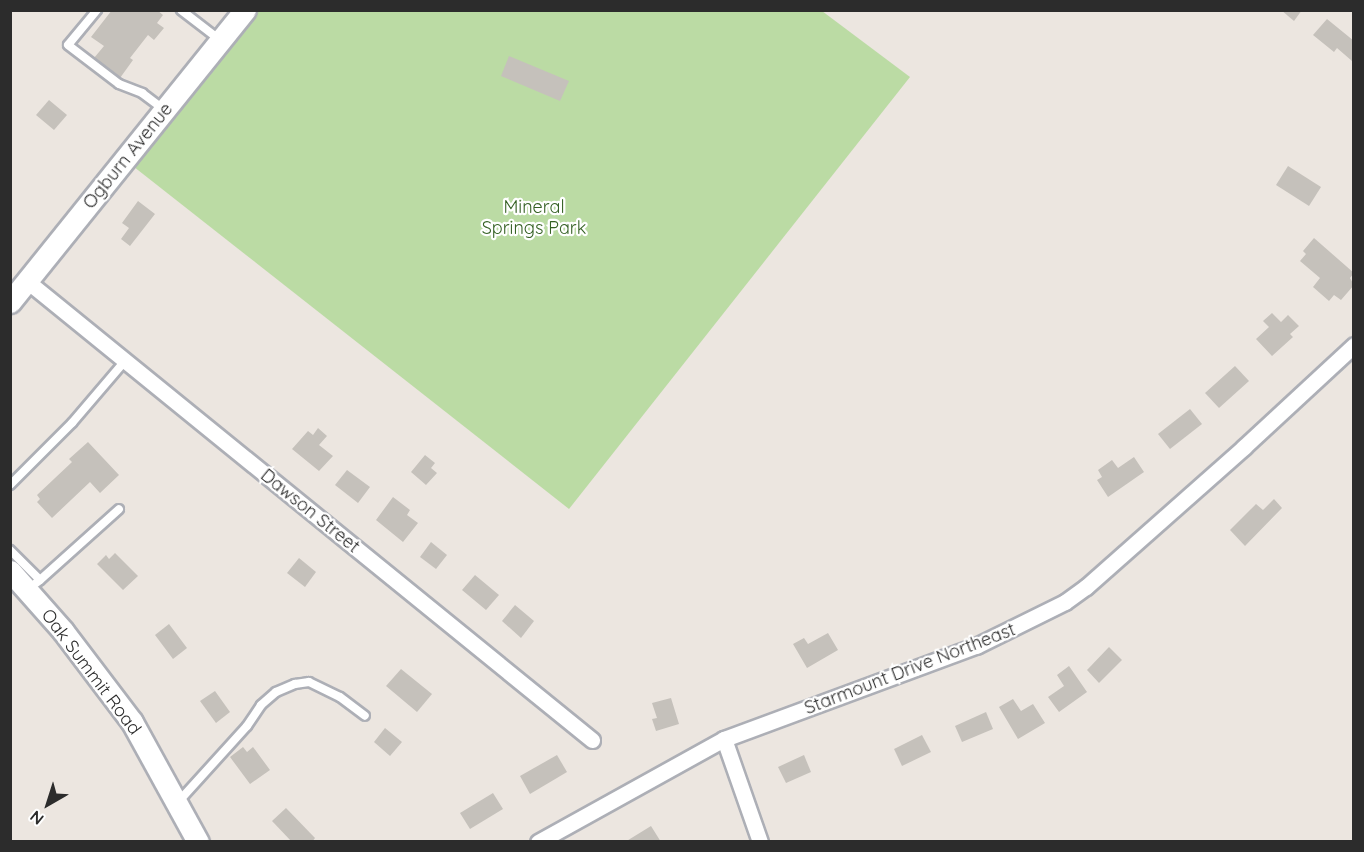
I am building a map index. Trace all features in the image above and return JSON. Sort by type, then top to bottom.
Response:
[{"type":"street","name":"Ogburn Avenue","points":[[10,302],[245,10]]},
{"type":"street","name":"Dawson Street","points":[[27,281],[592,740]]},
{"type":"street","name":"Starmount Drive Northeast","points":[[538,842],[724,739],[976,646],[1065,602],[1086,587],[1212,475],[1353,345]]},
{"type":"street","name":"Oak Summit Road","points":[[10,571],[34,585],[63,631],[132,722],[198,842]]},
{"type":"street","points":[[724,739],[760,842]]},
{"type":"lane","points":[[97,10],[68,45],[119,84],[142,93],[165,110]]},
{"type":"lane","points":[[182,10],[221,41]]},
{"type":"lane","points":[[10,485],[72,423],[125,361]]},
{"type":"lane","points":[[10,550],[34,585],[118,509]]},
{"type":"lane","points":[[178,802],[247,726],[261,705],[276,692],[295,684],[309,682],[340,697],[365,716]]},
{"type":"green space","name":"Mineral Springs Park","points":[[251,11],[822,11],[910,77],[569,509],[129,163]]},
{"type":"building","points":[[112,10],[157,10],[163,15],[157,23],[164,28],[154,40],[148,35],[130,58],[133,60],[120,78],[94,58],[104,46],[91,37]]},
{"type":"building","points":[[1281,10],[1302,10],[1294,21]]},
{"type":"building","points":[[1327,19],[1354,41],[1352,61],[1337,48],[1334,52],[1313,35]]},
{"type":"building","points":[[509,56],[569,81],[560,101],[501,76]]},
{"type":"building","points":[[49,100],[67,115],[54,130],[36,115]]},
{"type":"building","points":[[1288,166],[1321,187],[1309,206],[1276,185]]},
{"type":"building","points":[[138,201],[155,214],[130,246],[121,239],[129,228],[122,223]]},
{"type":"building","points":[[1314,238],[1354,273],[1350,278],[1354,285],[1341,300],[1334,295],[1329,301],[1313,287],[1320,278],[1300,261],[1306,254],[1303,251]]},
{"type":"building","points":[[1272,313],[1281,322],[1288,315],[1299,326],[1290,334],[1293,337],[1272,356],[1256,339],[1269,327],[1263,321]]},
{"type":"building","points":[[1235,366],[1249,381],[1219,408],[1205,393]]},
{"type":"building","points":[[1190,409],[1202,424],[1170,449],[1158,434]]},
{"type":"building","points":[[318,428],[327,436],[319,445],[333,456],[319,471],[292,449],[308,431],[313,435]]},
{"type":"building","points":[[88,442],[119,475],[100,493],[90,482],[52,518],[37,502],[40,499],[37,495],[72,462],[69,459]]},
{"type":"building","points":[[425,455],[435,463],[431,468],[437,473],[426,485],[411,472]]},
{"type":"building","points":[[1134,457],[1144,472],[1108,497],[1097,480],[1102,477],[1098,470],[1112,460],[1118,468]]},
{"type":"building","points":[[347,470],[370,487],[358,503],[335,485]]},
{"type":"building","points":[[393,497],[410,510],[407,515],[418,523],[403,542],[376,520]]},
{"type":"building","points":[[1274,499],[1282,508],[1245,546],[1230,530],[1256,504],[1263,510]]},
{"type":"building","points":[[431,542],[447,555],[436,569],[420,557]]},
{"type":"building","points":[[115,553],[138,576],[123,590],[97,564],[106,555],[109,559]]},
{"type":"building","points":[[299,558],[316,572],[305,587],[287,573]]},
{"type":"building","points":[[475,575],[499,595],[486,610],[462,590]]},
{"type":"building","points":[[515,605],[534,621],[521,638],[502,621]]},
{"type":"building","points":[[169,624],[187,648],[173,659],[155,635]]},
{"type":"building","points":[[828,633],[838,650],[807,668],[793,644],[804,638],[808,644]]},
{"type":"building","points":[[1109,647],[1122,660],[1099,683],[1087,670]]},
{"type":"building","points":[[1069,666],[1087,692],[1059,712],[1048,697],[1064,686],[1057,675]]},
{"type":"building","points":[[401,669],[432,694],[417,712],[386,686]]},
{"type":"building","points":[[215,691],[230,712],[216,723],[200,701]]},
{"type":"building","points":[[671,698],[679,724],[656,731],[652,719],[657,718],[652,703]]},
{"type":"building","points":[[1013,699],[1021,711],[1033,704],[1045,723],[1018,739],[999,707]]},
{"type":"building","points":[[986,712],[993,729],[962,742],[955,726]]},
{"type":"building","points":[[385,728],[402,742],[390,756],[374,742]]},
{"type":"building","points":[[922,735],[931,752],[902,766],[894,749]]},
{"type":"building","points":[[243,747],[247,752],[253,747],[270,770],[250,784],[230,757]]},
{"type":"building","points":[[557,755],[567,772],[530,794],[520,776]]},
{"type":"building","points":[[804,755],[811,772],[786,783],[778,767]]},
{"type":"building","points":[[493,793],[503,809],[470,829],[460,813]]},
{"type":"building","points":[[286,808],[315,838],[312,842],[292,842],[272,821]]},
{"type":"building","points":[[651,826],[661,842],[625,842]]}]
